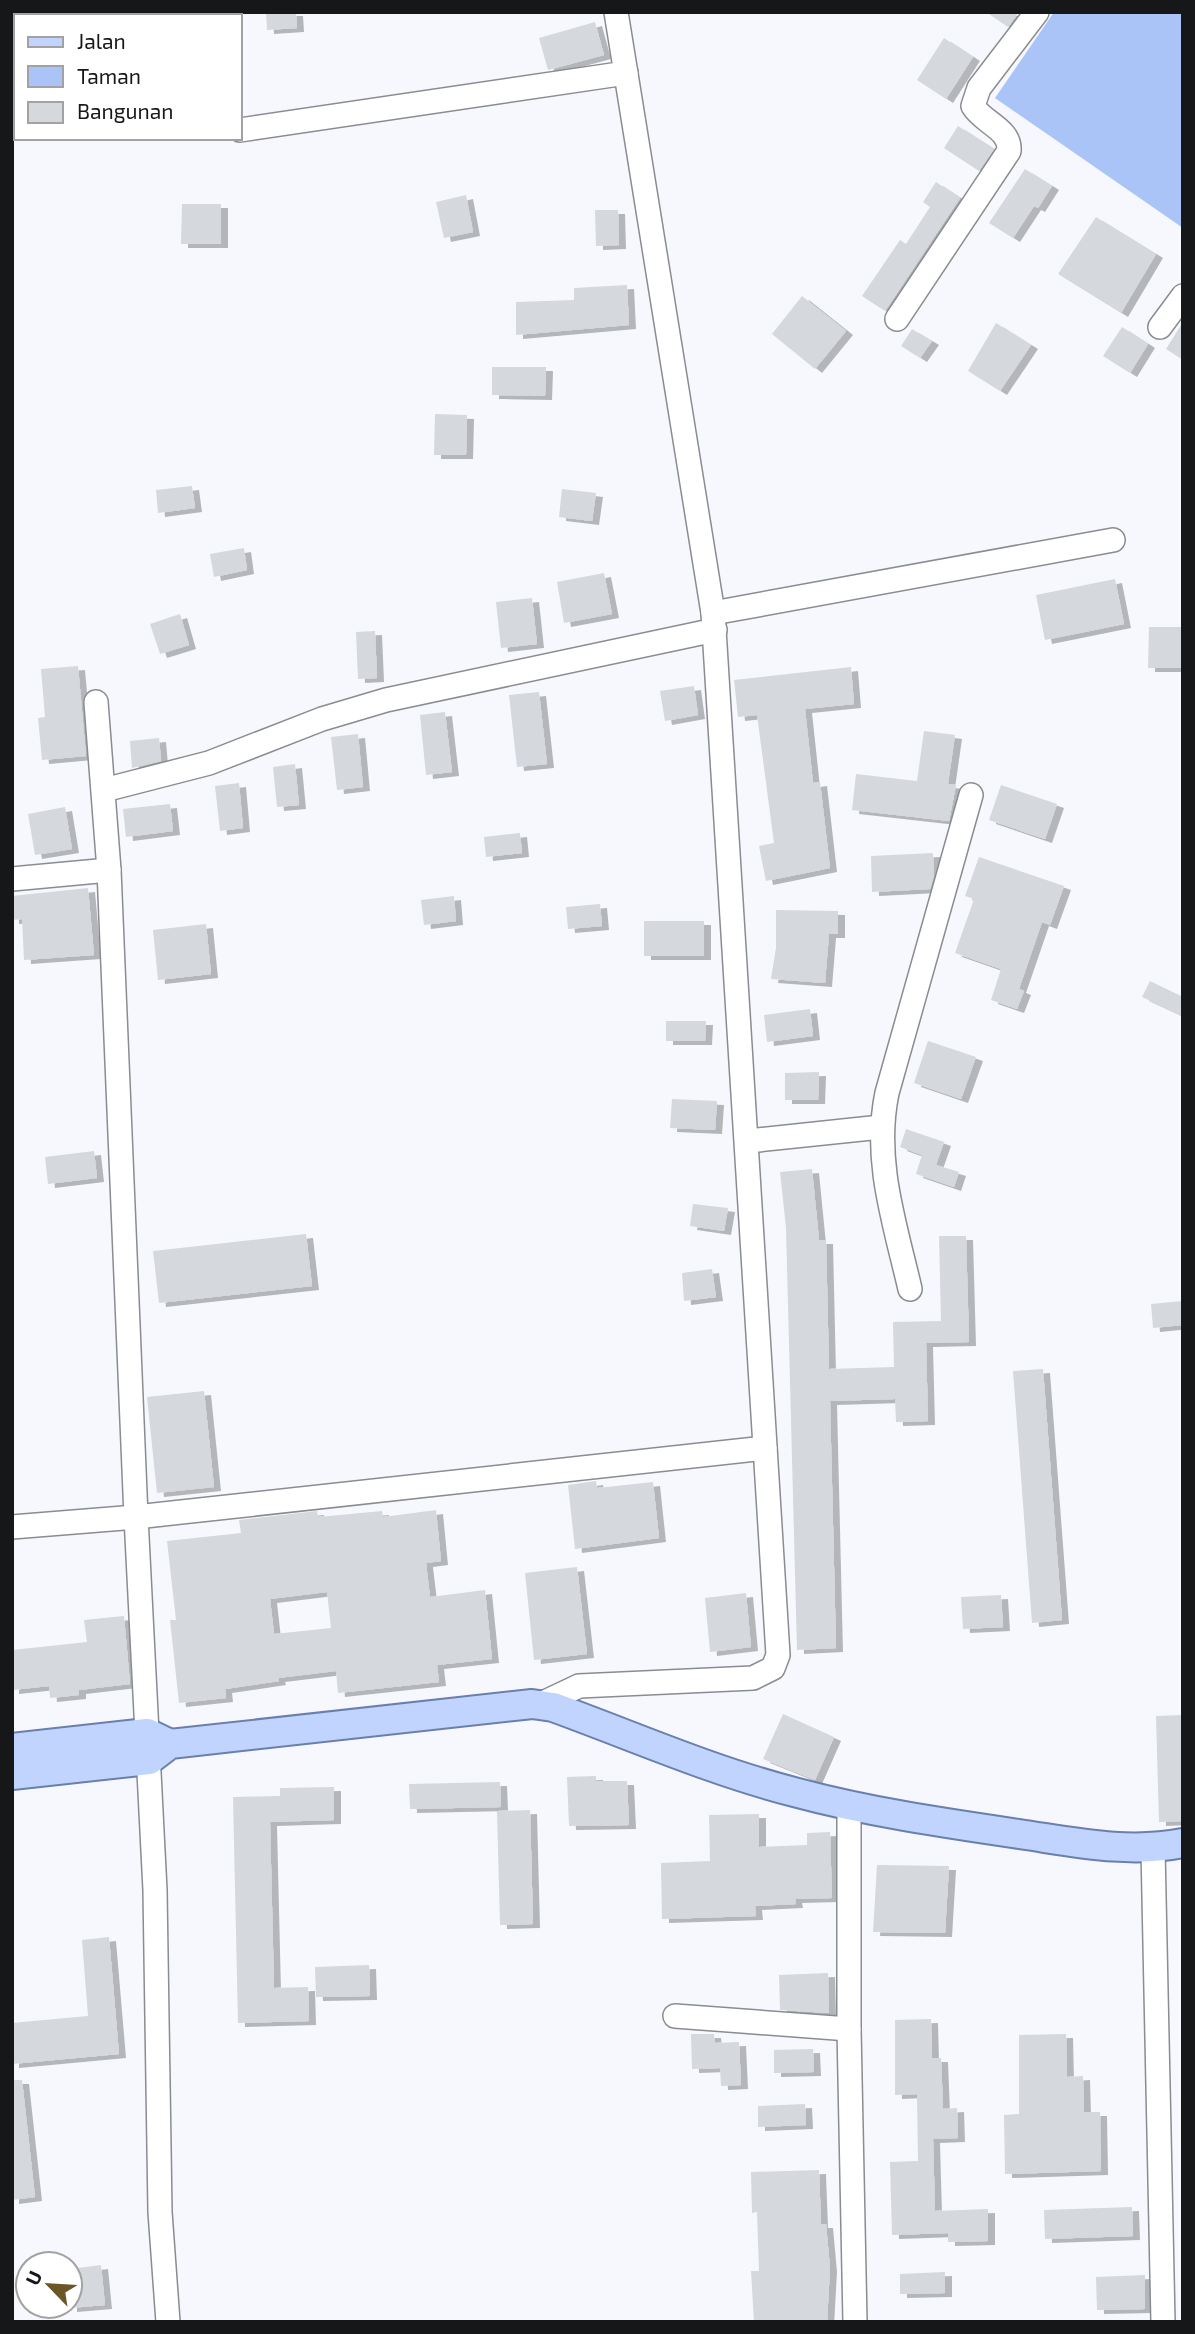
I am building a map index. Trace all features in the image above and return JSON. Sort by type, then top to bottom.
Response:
[{"type":"main road","points":[[12,1748],[156,1745],[520,1704],[541,1704],[702,1763],[793,1792],[849,1805],[1101,1846],[1153,1849],[1183,1843]]},
{"type":"main road","points":[[12,1775],[156,1745]]},
{"type":"street","points":[[541,1704],[579,1686],[753,1678],[773,1668],[778,1647],[714,622],[615,12]]},
{"type":"street","points":[[897,319],[1009,152],[1004,134],[973,106],[979,88],[1037,12]]},
{"type":"street","points":[[242,130],[626,73]]},
{"type":"street","points":[[1160,327],[1183,296]]},
{"type":"street","points":[[104,790],[221,759],[322,719],[386,700],[714,622],[1113,540]]},
{"type":"street","points":[[96,702],[109,870],[136,1517],[156,1745],[155,1890],[160,2212],[168,2322]]},
{"type":"street","points":[[910,1289],[882,1166],[881,1127],[887,1093],[971,795]]},
{"type":"street","points":[[12,879],[109,870]]},
{"type":"street","points":[[748,1141],[881,1127]]},
{"type":"street","points":[[12,1527],[136,1517],[765,1448]]},
{"type":"street","points":[[849,1805],[849,2029],[855,2322]]},
{"type":"street","points":[[1153,1849],[1163,2322]]},
{"type":"street","points":[[675,2016],[849,2029]]},
{"type":"green space","points":[[1054,12],[1183,12],[1183,228],[995,98]]},
{"type":"building","points":[[266,12],[296,12],[297,28],[267,30]]},
{"type":"building","points":[[986,12],[1019,12],[1008,27]]},
{"type":"building","points":[[595,22],[604,55],[548,70],[539,38]]},
{"type":"building","points":[[944,38],[973,57],[946,99],[917,80]]},
{"type":"building","points":[[958,126],[994,149],[979,171],[944,148]]},
{"type":"building","points":[[1025,169],[1052,186],[1038,208],[1034,206],[1013,238],[989,223]]},
{"type":"building","points":[[936,182],[960,198],[885,311],[862,296],[900,240],[906,244],[930,207],[923,202]]},
{"type":"building","points":[[466,195],[473,232],[444,238],[436,202]]},
{"type":"building","points":[[182,204],[221,204],[221,244],[181,244]]},
{"type":"building","points":[[595,210],[618,210],[619,245],[596,246]]},
{"type":"building","points":[[1096,217],[1156,254],[1121,313],[1058,274]]},
{"type":"building","points":[[627,285],[629,325],[516,335],[516,302],[574,300],[574,288]]},
{"type":"building","points":[[802,296],[846,331],[815,369],[772,334]]},
{"type":"building","points":[[1183,322],[1183,360],[1166,349]]},
{"type":"building","points":[[996,323],[1031,345],[1000,391],[968,371]]},
{"type":"building","points":[[1122,327],[1148,344],[1130,373],[1103,356]]},
{"type":"building","points":[[912,329],[932,341],[920,358],[901,346]]},
{"type":"building","points":[[492,367],[546,367],[545,396],[492,395]]},
{"type":"building","points":[[435,414],[467,415],[466,455],[434,455]]},
{"type":"building","points":[[192,486],[195,508],[158,513],[156,490]]},
{"type":"building","points":[[562,489],[596,493],[592,521],[559,517]]},
{"type":"building","points":[[244,548],[247,570],[214,577],[210,554]]},
{"type":"building","points":[[604,573],[612,614],[564,623],[557,582]]},
{"type":"building","points":[[1115,579],[1124,624],[1045,640],[1036,595]]},
{"type":"building","points":[[532,598],[537,644],[501,648],[496,602]]},
{"type":"building","points":[[180,614],[189,645],[160,654],[150,624]]},
{"type":"building","points":[[1149,627],[1183,627],[1183,668],[1148,668]]},
{"type":"building","points":[[375,631],[377,678],[358,679],[356,632]]},
{"type":"building","points":[[78,666],[86,756],[42,760],[38,718],[45,717],[41,669]]},
{"type":"building","points":[[851,667],[854,704],[805,709],[813,783],[820,782],[830,868],[766,881],[759,846],[774,843],[757,715],[738,717],[734,680]]},
{"type":"building","points":[[694,686],[698,715],[665,721],[660,691]]},
{"type":"building","points":[[539,692],[547,764],[517,767],[509,695]]},
{"type":"building","points":[[445,712],[452,772],[426,775],[420,715]]},
{"type":"building","points":[[924,731],[955,735],[948,784],[956,785],[949,821],[852,810],[856,774],[917,781]]},
{"type":"building","points":[[358,734],[363,787],[337,790],[331,737]]},
{"type":"building","points":[[159,738],[161,761],[132,768],[130,741]]},
{"type":"building","points":[[295,764],[299,805],[277,807],[273,767]]},
{"type":"building","points":[[239,783],[243,828],[220,831],[215,786]]},
{"type":"building","points":[[1001,785],[1057,804],[1045,839],[989,820]]},
{"type":"building","points":[[170,804],[173,831],[126,837],[123,809]]},
{"type":"building","points":[[65,807],[72,849],[35,855],[28,814]]},
{"type":"building","points":[[520,833],[522,853],[486,857],[484,837]]},
{"type":"building","points":[[933,853],[934,875],[930,889],[872,892],[871,856]]},
{"type":"building","points":[[979,857],[1064,886],[1050,925],[1042,922],[1019,989],[1024,991],[1017,1009],[991,1000],[1001,969],[955,953],[974,899],[965,896]]},
{"type":"building","points":[[88,888],[94,955],[24,960],[22,919],[12,920],[12,896]]},
{"type":"building","points":[[454,896],[456,921],[424,925],[421,900]]},
{"type":"building","points":[[600,904],[602,926],[568,929],[566,907]]},
{"type":"building","points":[[776,910],[838,911],[838,934],[829,934],[825,983],[771,979],[776,948]]},
{"type":"building","points":[[644,921],[704,921],[704,956],[644,956]]},
{"type":"building","points":[[206,924],[211,974],[158,980],[153,930]]},
{"type":"building","points":[[1150,981],[1183,997],[1183,1016],[1142,997]]},
{"type":"building","points":[[810,1009],[813,1036],[767,1042],[764,1015]]},
{"type":"building","points":[[666,1021],[706,1021],[705,1041],[666,1041]]},
{"type":"building","points":[[928,1041],[976,1057],[961,1099],[914,1083]]},
{"type":"building","points":[[819,1072],[818,1100],[785,1100],[785,1073]]},
{"type":"building","points":[[672,1099],[717,1101],[715,1130],[670,1128]]},
{"type":"building","points":[[906,1129],[944,1142],[936,1165],[959,1172],[954,1187],[916,1174],[922,1155],[900,1147]]},
{"type":"building","points":[[94,1151],[97,1178],[48,1184],[45,1157]]},
{"type":"building","points":[[812,1169],[819,1240],[826,1240],[829,1369],[894,1367],[893,1322],[941,1321],[939,1236],[966,1236],[969,1342],[926,1343],[928,1421],[896,1422],[895,1399],[830,1401],[836,1648],[797,1650],[786,1228],[780,1172]]},
{"type":"building","points":[[693,1204],[728,1208],[724,1231],[690,1226]]},
{"type":"building","points":[[306,1234],[312,1286],[159,1303],[153,1251]]},
{"type":"building","points":[[712,1269],[716,1297],[684,1301],[682,1273]]},
{"type":"building","points":[[1183,1301],[1183,1325],[1153,1328],[1151,1304]]},
{"type":"building","points":[[1043,1369],[1062,1620],[1032,1623],[1013,1371]]},
{"type":"building","points":[[204,1391],[214,1487],[157,1493],[147,1397]]},
{"type":"building","points":[[596,1481],[597,1488],[653,1482],[659,1538],[575,1549],[568,1485]]},
{"type":"building","points":[[436,1510],[441,1561],[426,1563],[430,1597],[485,1590],[492,1659],[437,1665],[439,1682],[338,1693],[336,1671],[278,1678],[279,1681],[225,1689],[226,1698],[179,1703],[170,1620],[176,1620],[167,1541],[241,1533],[239,1520],[317,1511],[318,1517],[382,1511],[383,1517]],"holes":[[[327,1592],[331,1628],[274,1634],[270,1599]]]},
{"type":"building","points":[[577,1567],[587,1654],[534,1660],[525,1573]]},
{"type":"building","points":[[746,1593],[751,1647],[710,1652],[705,1598]]},
{"type":"building","points":[[1001,1595],[1003,1627],[963,1629],[961,1597]]},
{"type":"building","points":[[124,1616],[130,1684],[79,1690],[79,1695],[50,1698],[49,1686],[12,1690],[12,1650],[87,1642],[84,1620]]},
{"type":"building","points":[[783,1714],[834,1737],[815,1780],[763,1759]]},
{"type":"building","points":[[1183,1715],[1183,1821],[1159,1822],[1156,1716]]},
{"type":"building","points":[[596,1776],[596,1781],[627,1781],[629,1825],[569,1826],[567,1777]]},
{"type":"building","points":[[500,1782],[501,1807],[410,1809],[409,1784]]},
{"type":"building","points":[[334,1787],[334,1820],[270,1822],[274,1988],[308,1987],[309,2021],[238,2023],[233,1797],[280,1796],[280,1788]]},
{"type":"building","points":[[530,1810],[533,1924],[500,1925],[497,1811]]},
{"type":"building","points":[[759,1814],[759,1847],[807,1845],[807,1833],[830,1832],[832,1898],[795,1899],[796,1904],[755,1906],[756,1916],[662,1919],[661,1863],[710,1861],[709,1815]]},
{"type":"building","points":[[877,1865],[949,1866],[945,1933],[873,1932]]},
{"type":"building","points":[[109,1937],[119,2054],[12,2064],[12,2023],[88,2016],[82,1940]]},
{"type":"building","points":[[369,1965],[370,1996],[316,1997],[315,1967]]},
{"type":"building","points":[[828,1973],[829,2013],[780,2010],[779,1975]]},
{"type":"building","points":[[931,2019],[932,2058],[941,2058],[943,2109],[957,2108],[958,2138],[933,2139],[935,2211],[988,2209],[988,2241],[948,2242],[948,2233],[892,2235],[890,2162],[918,2161],[917,2094],[895,2095],[895,2020]]},
{"type":"building","points":[[691,2034],[714,2034],[715,2043],[739,2042],[741,2085],[721,2086],[720,2068],[692,2069]]},
{"type":"building","points":[[1066,2034],[1067,2077],[1083,2076],[1084,2112],[1100,2112],[1101,2171],[1005,2174],[1004,2115],[1019,2114],[1019,2035]]},
{"type":"building","points":[[813,2049],[814,2072],[774,2073],[774,2050]]},
{"type":"building","points":[[12,2080],[22,2080],[35,2197],[12,2200]]},
{"type":"building","points":[[805,2104],[806,2125],[758,2127],[758,2106]]},
{"type":"building","points":[[819,2170],[821,2224],[826,2224],[830,2268],[827,2322],[754,2322],[751,2271],[759,2271],[757,2212],[752,2213],[751,2172]]},
{"type":"building","points":[[1132,2207],[1133,2236],[1045,2239],[1044,2210]]},
{"type":"building","points":[[101,2265],[105,2305],[84,2307],[84,2267]]},
{"type":"building","points":[[945,2272],[945,2293],[900,2294],[900,2274]]},
{"type":"building","points":[[1145,2275],[1145,2309],[1097,2310],[1096,2277]]}]
